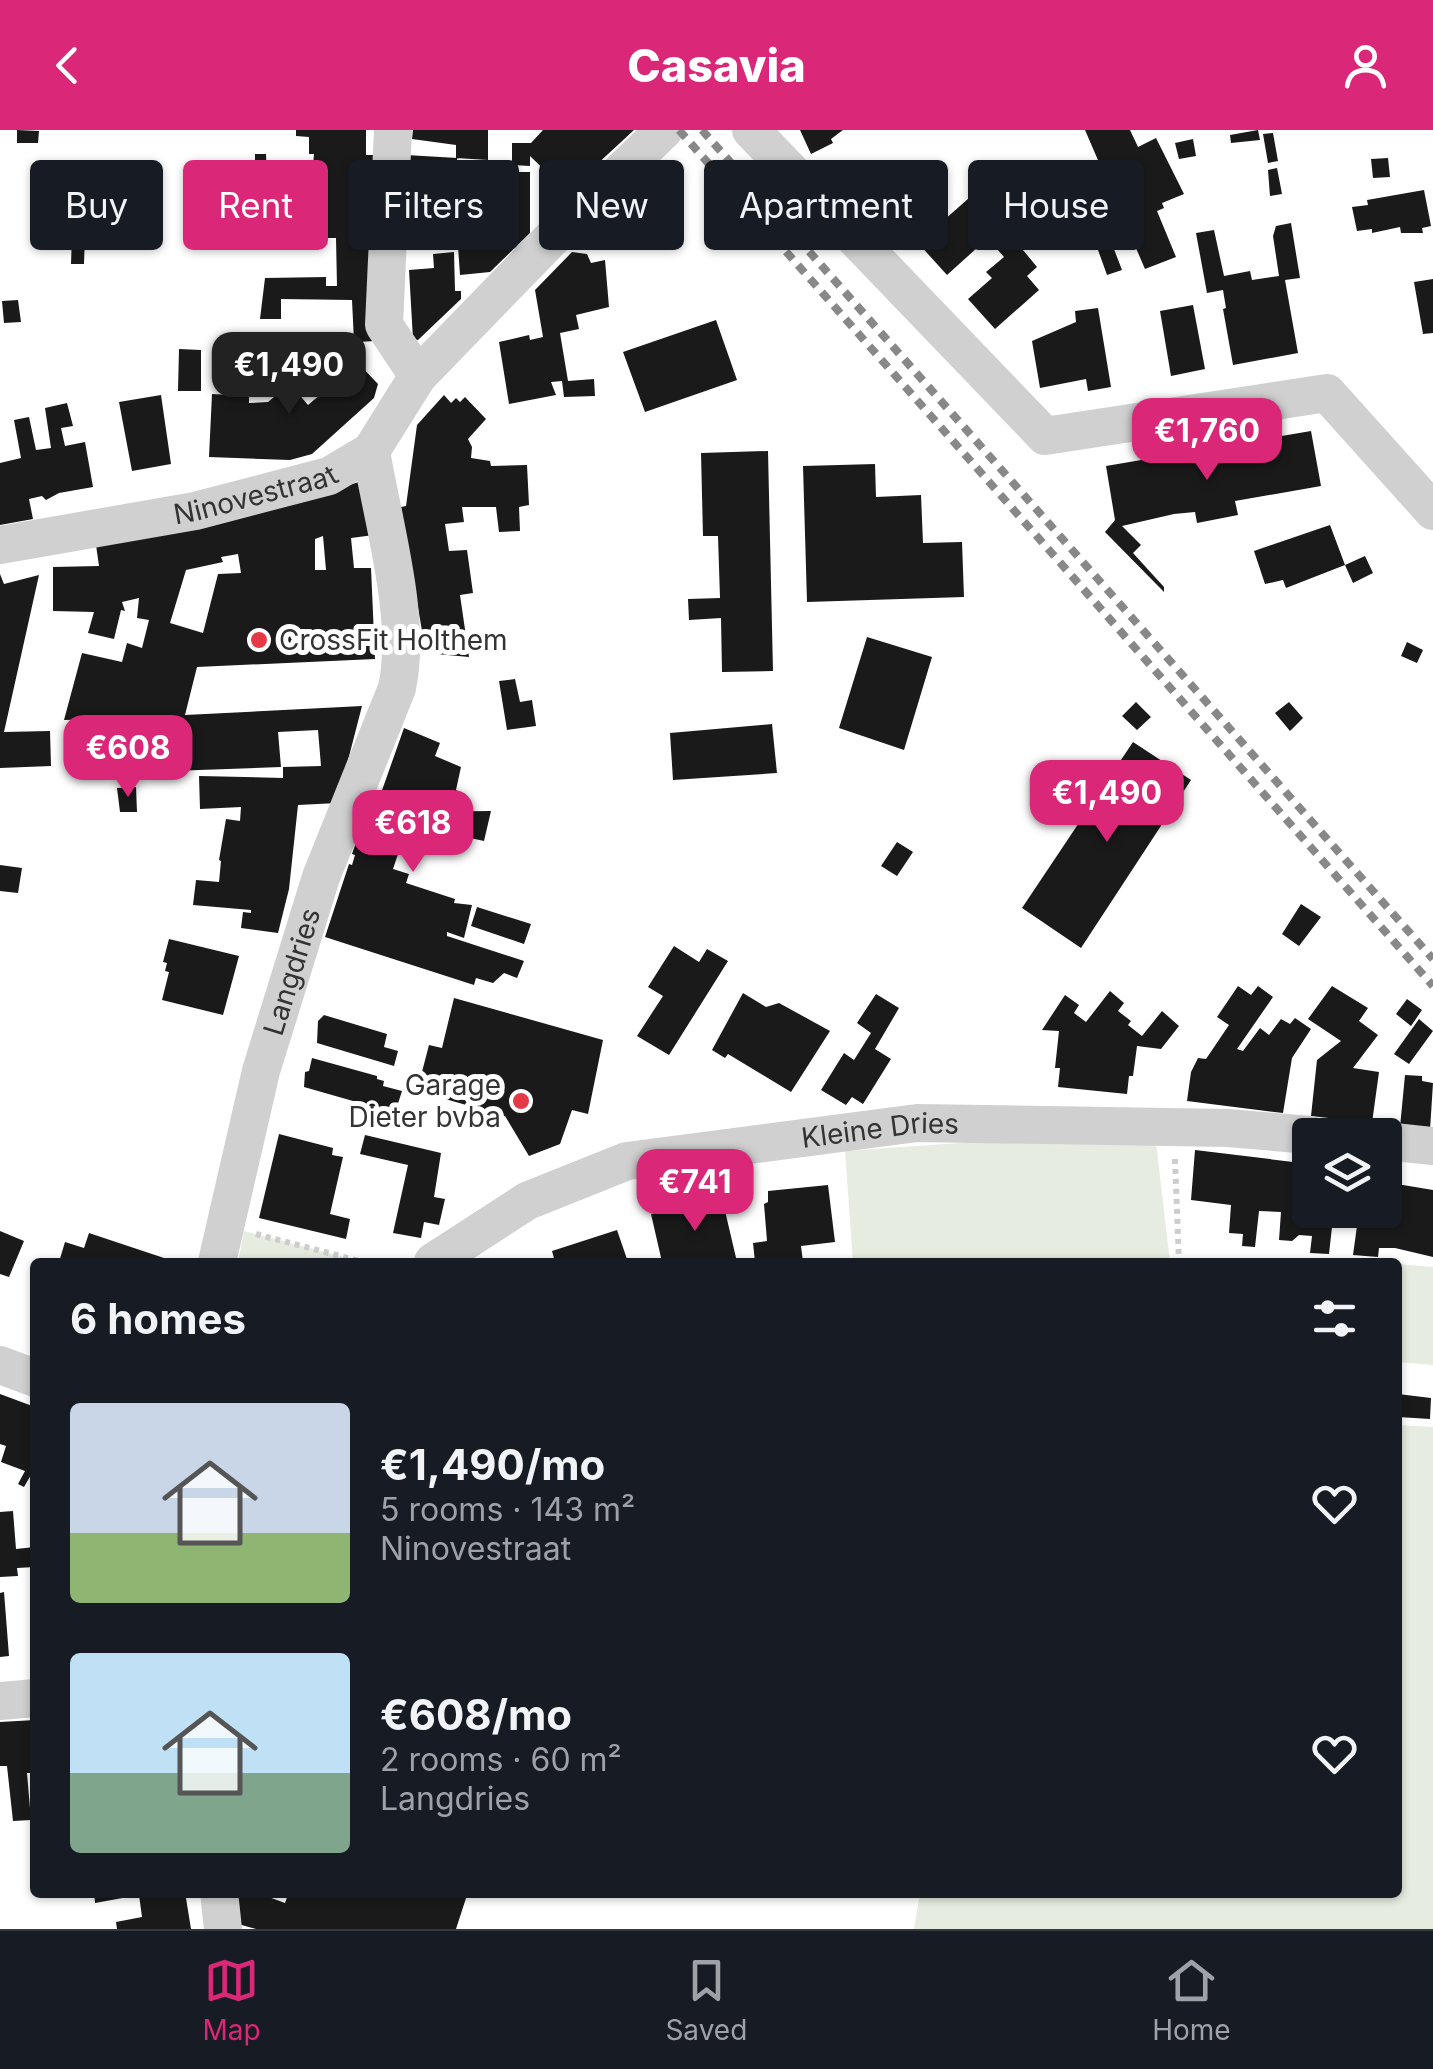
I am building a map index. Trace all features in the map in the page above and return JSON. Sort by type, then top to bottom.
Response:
[{"type":"street","points":[[393,130],[384,325],[418,376]]},
{"type":"street","name":"Ninovestraat","points":[[0,545],[195,511],[330,476],[370,452],[418,376],[553,236],[664,130]]},
{"type":"street","points":[[751,130],[1045,436],[1328,393],[1433,512]]},
{"type":"street","name":"Langdries","points":[[218,1258],[261,1071],[321,877],[396,688],[402,660],[401,622],[370,452]]},
{"type":"street","name":"Kleine Dries","points":[[439,1258],[528,1200],[627,1161],[918,1123],[1174,1127],[1292,1134]]},
{"type":"street","points":[[1402,1143],[1433,1146]]},
{"type":"street","points":[[0,1365],[30,1376]]},
{"type":"street","points":[[0,1701],[30,1698]]},
{"type":"street","points":[[220,1898],[223,1929]]},
{"type":"path","points":[[1174,1127],[1178,1258]]},
{"type":"path","points":[[226,1226],[348,1258]]},
{"type":"shaded area","points":[[1002,1140],[1156,1142],[1170,1258],[853,1258],[845,1151]]},
{"type":"shaded area","points":[[244,1231],[348,1258],[239,1258]]},
{"type":"shaded area","points":[[1402,1264],[1433,1267],[1433,1365],[1402,1362]]},
{"type":"shaded area","points":[[1402,1425],[1433,1427],[1433,1929],[914,1929],[919,1898],[1402,1898]]},
{"type":"building","points":[[17,130],[39,131],[38,143],[17,143]]},
{"type":"building","points":[[296,130],[366,130],[366,155],[376,155],[376,160],[348,160],[348,250],[377,250],[378,341],[354,342],[352,300],[281,299],[281,319],[260,319],[265,278],[326,277],[326,286],[337,286],[336,238],[328,238],[328,160],[313,160],[314,154],[309,154],[309,137],[296,136]]},
{"type":"building","points":[[413,130],[488,130],[488,160],[456,158],[456,145],[412,139]]},
{"type":"building","points":[[543,130],[634,130],[602,160],[539,160],[539,165],[530,156],[530,166],[512,160],[512,143],[531,143]]},
{"type":"building","points":[[800,130],[843,130],[831,139],[833,143],[811,154]]},
{"type":"building","points":[[1085,130],[1130,130],[1138,147],[1156,138],[1184,194],[1162,203],[1164,208],[1157,211],[1176,257],[1145,269],[1137,250],[1144,250],[1144,160],[1098,160]]},
{"type":"building","points":[[1258,130],[1260,140],[1231,143],[1230,135]]},
{"type":"building","points":[[1273,133],[1278,161],[1268,163],[1263,134]]},
{"type":"building","points":[[1193,139],[1196,156],[1179,159],[1175,143]]},
{"type":"building","points":[[255,154],[266,154],[266,160],[255,160]]},
{"type":"building","points":[[406,155],[457,158],[457,160],[406,160]]},
{"type":"building","points":[[1388,158],[1390,177],[1373,178],[1371,159]]},
{"type":"building","points":[[1277,168],[1282,194],[1270,196],[1268,170]]},
{"type":"building","points":[[519,172],[530,172],[530,233],[519,244]]},
{"type":"building","points":[[1424,190],[1431,226],[1422,228],[1423,233],[1401,233],[1400,227],[1372,233],[1372,229],[1357,231],[1352,207],[1368,205],[1367,200]]},
{"type":"building","points":[[968,199],[968,250],[975,250],[947,275],[924,250],[948,250],[948,217]]},
{"type":"building","points":[[1291,223],[1300,278],[1285,280],[1298,353],[1233,365],[1223,290],[1207,293],[1196,233],[1214,230],[1224,276],[1250,271],[1252,280],[1279,276],[1273,236],[1276,226]]},
{"type":"building","points":[[71,250],[84,250],[84,264],[71,264]]},
{"type":"building","points":[[458,250],[513,250],[490,272],[460,275]]},
{"type":"building","points":[[998,250],[1023,250],[1037,267],[1027,276],[1039,290],[995,329],[968,299],[992,278],[986,272],[1004,257]]},
{"type":"building","points":[[1098,250],[1114,250],[1122,270],[1107,275]]},
{"type":"building","points":[[454,252],[455,291],[461,291],[461,299],[418,340],[413,339],[409,270],[434,268],[433,254]]},
{"type":"building","points":[[572,252],[587,254],[591,263],[605,260],[609,307],[576,315],[579,329],[560,333],[568,381],[594,379],[595,396],[564,397],[562,381],[551,382],[556,395],[509,404],[499,342],[529,335],[530,340],[543,337],[535,290]]},
{"type":"building","points":[[1433,279],[1433,333],[1423,334],[1414,282]]},
{"type":"building","points":[[18,300],[21,322],[4,323],[2,301]]},
{"type":"building","points":[[1193,305],[1205,369],[1171,376],[1160,311]]},
{"type":"building","points":[[1098,308],[1111,387],[1088,391],[1086,379],[1040,388],[1032,341],[1076,322],[1075,311]]},
{"type":"building","points":[[716,320],[737,380],[645,412],[623,352]]},
{"type":"building","points":[[179,349],[201,350],[201,391],[178,391]]},
{"type":"building","points":[[343,353],[378,384],[374,398],[312,454],[290,460],[209,457],[212,394],[249,396],[249,403],[268,402],[290,384],[308,405],[333,384],[322,373]]},
{"type":"building","points":[[161,395],[171,464],[132,471],[119,402]]},
{"type":"building","points":[[444,395],[451,403],[465,397],[486,419],[468,439],[471,458],[490,461],[491,466],[527,465],[529,505],[519,507],[520,531],[499,532],[496,507],[462,507],[464,522],[445,524],[449,551],[467,550],[473,593],[460,595],[469,657],[437,654],[434,629],[422,631],[401,507],[406,506],[417,425]]},
{"type":"building","points":[[67,403],[73,426],[61,428],[65,446],[85,442],[93,487],[59,493],[46,500],[42,496],[29,499],[33,519],[0,525],[0,463],[21,458],[14,420],[29,417],[36,450],[51,448],[45,408]]},
{"type":"building","points":[[1311,431],[1321,486],[1235,501],[1238,515],[1197,523],[1195,512],[1122,526],[1141,545],[1133,553],[1164,587],[1164,592],[1105,532],[1115,520],[1106,466]]},
{"type":"building","points":[[768,451],[773,671],[722,672],[721,618],[689,620],[688,599],[720,598],[718,536],[703,536],[701,453]]},
{"type":"building","points":[[875,464],[876,497],[921,495],[923,543],[962,542],[964,597],[807,602],[803,466]]},
{"type":"building","points":[[359,482],[374,535],[351,538],[354,568],[371,568],[375,659],[197,667],[185,715],[362,706],[337,803],[298,805],[289,889],[278,933],[241,928],[243,912],[251,910],[193,905],[196,880],[219,882],[226,819],[240,821],[241,807],[200,809],[199,776],[283,778],[283,767],[321,766],[318,730],[278,732],[281,767],[114,773],[114,763],[66,765],[66,749],[102,747],[101,719],[64,720],[82,653],[122,662],[127,643],[142,648],[149,620],[137,618],[139,598],[122,602],[125,611],[121,610],[114,639],[88,633],[94,612],[53,611],[53,567],[99,566],[96,545],[232,520]],"holes":[[[323,536],[326,570],[315,570],[315,539]],[[238,554],[241,573],[218,574],[203,633],[170,623],[186,570],[223,562],[221,557]]]},
{"type":"building","points":[[1330,525],[1345,565],[1286,588],[1283,580],[1265,584],[1254,551]]},
{"type":"building","points":[[1365,556],[1373,573],[1353,583],[1345,565]]},
{"type":"building","points":[[0,574],[4,584],[39,575],[4,732],[50,731],[51,766],[0,768]]},
{"type":"building","points":[[867,637],[932,657],[904,750],[839,728]]},
{"type":"building","points":[[1407,642],[1423,650],[1417,663],[1401,656]]},
{"type":"building","points":[[515,679],[520,702],[532,700],[536,726],[507,730],[499,681]]},
{"type":"building","points":[[1136,702],[1151,717],[1137,730],[1122,716]]},
{"type":"building","points":[[1289,702],[1303,718],[1290,731],[1275,713]]},
{"type":"building","points":[[772,724],[777,773],[673,780],[670,733]]},
{"type":"building","points":[[404,728],[440,743],[435,756],[461,767],[456,790],[459,792],[455,803],[439,796],[436,802],[422,796],[417,807],[403,803],[395,821],[406,824],[404,812],[491,811],[484,841],[466,837],[422,838],[416,856],[399,851],[393,869],[409,874],[406,883],[455,899],[454,903],[472,905],[464,938],[447,932],[447,936],[524,961],[517,978],[504,973],[493,983],[476,978],[474,985],[325,937],[367,811],[374,813]]},
{"type":"building","points":[[1133,742],[1191,780],[1081,948],[1022,908]]},
{"type":"building","points":[[136,787],[137,812],[120,812],[117,788]]},
{"type":"building","points":[[897,842],[913,852],[897,876],[881,866]]},
{"type":"building","points":[[0,865],[22,868],[18,893],[0,891]]},
{"type":"building","points":[[1301,904],[1321,917],[1299,946],[1282,934]]},
{"type":"building","points":[[477,907],[531,924],[524,944],[471,926]]},
{"type":"building","points":[[169,939],[239,956],[223,1015],[162,1000],[169,972],[163,962]]},
{"type":"building","points":[[674,946],[699,962],[707,949],[728,961],[669,1055],[637,1036],[663,996],[648,987]]},
{"type":"building","points":[[1238,986],[1251,995],[1258,986],[1273,997],[1237,1049],[1243,1051],[1260,1028],[1269,1035],[1281,1019],[1290,1024],[1295,1018],[1311,1029],[1292,1058],[1283,1113],[1187,1101],[1191,1072],[1198,1058],[1206,1059],[1229,1025],[1217,1017]]},
{"type":"building","points":[[1332,986],[1368,1008],[1359,1021],[1378,1035],[1353,1068],[1379,1072],[1373,1118],[1311,1116],[1317,1060],[1341,1041],[1308,1019]]},
{"type":"building","points":[[1110,991],[1124,1003],[1118,1011],[1142,1036],[1162,1011],[1179,1026],[1161,1049],[1137,1046],[1127,1094],[1058,1087],[1060,1068],[1055,1068],[1059,1031],[1042,1030],[1065,995],[1079,1005],[1074,1013],[1086,1022]]},
{"type":"building","points":[[743,993],[766,1007],[779,1003],[830,1031],[791,1092],[728,1054],[725,1058],[712,1050]]},
{"type":"building","points":[[876,994],[899,1008],[875,1049],[891,1059],[863,1104],[852,1097],[846,1105],[821,1090],[844,1053],[854,1060],[871,1033],[857,1023]]},
{"type":"building","points":[[454,998],[603,1040],[588,1114],[572,1110],[560,1144],[529,1156],[505,1116],[417,1091],[429,1045],[442,1048]]},
{"type":"building","points":[[1407,999],[1422,1010],[1411,1026],[1396,1014]]},
{"type":"building","points":[[324,1015],[387,1034],[384,1047],[398,1051],[394,1066],[317,1043],[318,1021]]},
{"type":"building","points":[[1419,1019],[1433,1031],[1409,1064],[1394,1054]]},
{"type":"building","points":[[312,1058],[377,1076],[384,1081],[383,1086],[402,1091],[395,1113],[304,1087],[305,1072],[309,1071]]},
{"type":"building","points":[[1405,1075],[1422,1076],[1422,1081],[1433,1083],[1430,1130],[1402,1127]]},
{"type":"building","points":[[279,1134],[333,1148],[332,1155],[343,1157],[330,1214],[350,1219],[346,1239],[259,1218]]},
{"type":"building","points":[[365,1135],[441,1153],[434,1197],[445,1199],[439,1225],[424,1222],[421,1238],[393,1233],[408,1165],[360,1154]]},
{"type":"building","points":[[1195,1150],[1292,1162],[1292,1228],[1332,1228],[1329,1254],[1310,1253],[1312,1236],[1279,1240],[1281,1212],[1259,1211],[1255,1247],[1242,1246],[1243,1234],[1229,1233],[1231,1205],[1191,1200]]},
{"type":"building","points":[[828,1185],[835,1242],[801,1246],[802,1258],[755,1258],[753,1243],[767,1241],[764,1204],[768,1202],[768,1191]]},
{"type":"building","points":[[1402,1185],[1433,1190],[1433,1257],[1395,1248],[1379,1248],[1378,1257],[1353,1255],[1357,1228],[1402,1228]]},
{"type":"building","points":[[722,1198],[736,1258],[661,1258],[651,1214]]},
{"type":"building","points":[[617,1230],[627,1258],[554,1258],[552,1251]]},
{"type":"building","points":[[0,1231],[24,1241],[9,1277],[0,1274]]},
{"type":"building","points":[[89,1233],[164,1258],[60,1258],[65,1242],[84,1248]]},
{"type":"building","points":[[0,1394],[30,1405],[30,1477],[24,1487],[18,1484],[25,1471],[1,1462],[6,1446],[0,1444]]},
{"type":"building","points":[[1402,1394],[1431,1398],[1430,1419],[1402,1417]]},
{"type":"building","points":[[13,1511],[16,1549],[30,1548],[30,1567],[17,1568],[18,1576],[0,1577],[0,1512]]},
{"type":"building","points":[[4,1592],[9,1656],[0,1657],[0,1593]]},
{"type":"building","points":[[30,1720],[30,1820],[13,1821],[7,1766],[0,1766],[0,1722]]},
{"type":"building","points":[[95,1898],[122,1898],[95,1903]]},
{"type":"building","points":[[139,1898],[186,1898],[191,1929],[117,1929],[116,1922],[142,1917]]},
{"type":"building","points":[[236,1898],[271,1898],[285,1903],[287,1898],[466,1898],[456,1929],[256,1929],[238,1924]]},
{"type":"railway","points":[[679,130],[1433,986]]},
{"type":"railway","points":[[702,130],[1433,959]]},
{"type":"place","name":"CrossFit Holthem","points":[[259,640]]},
{"type":"place","name":"Garage Dieter bvba","points":[[521,1101]]}]
